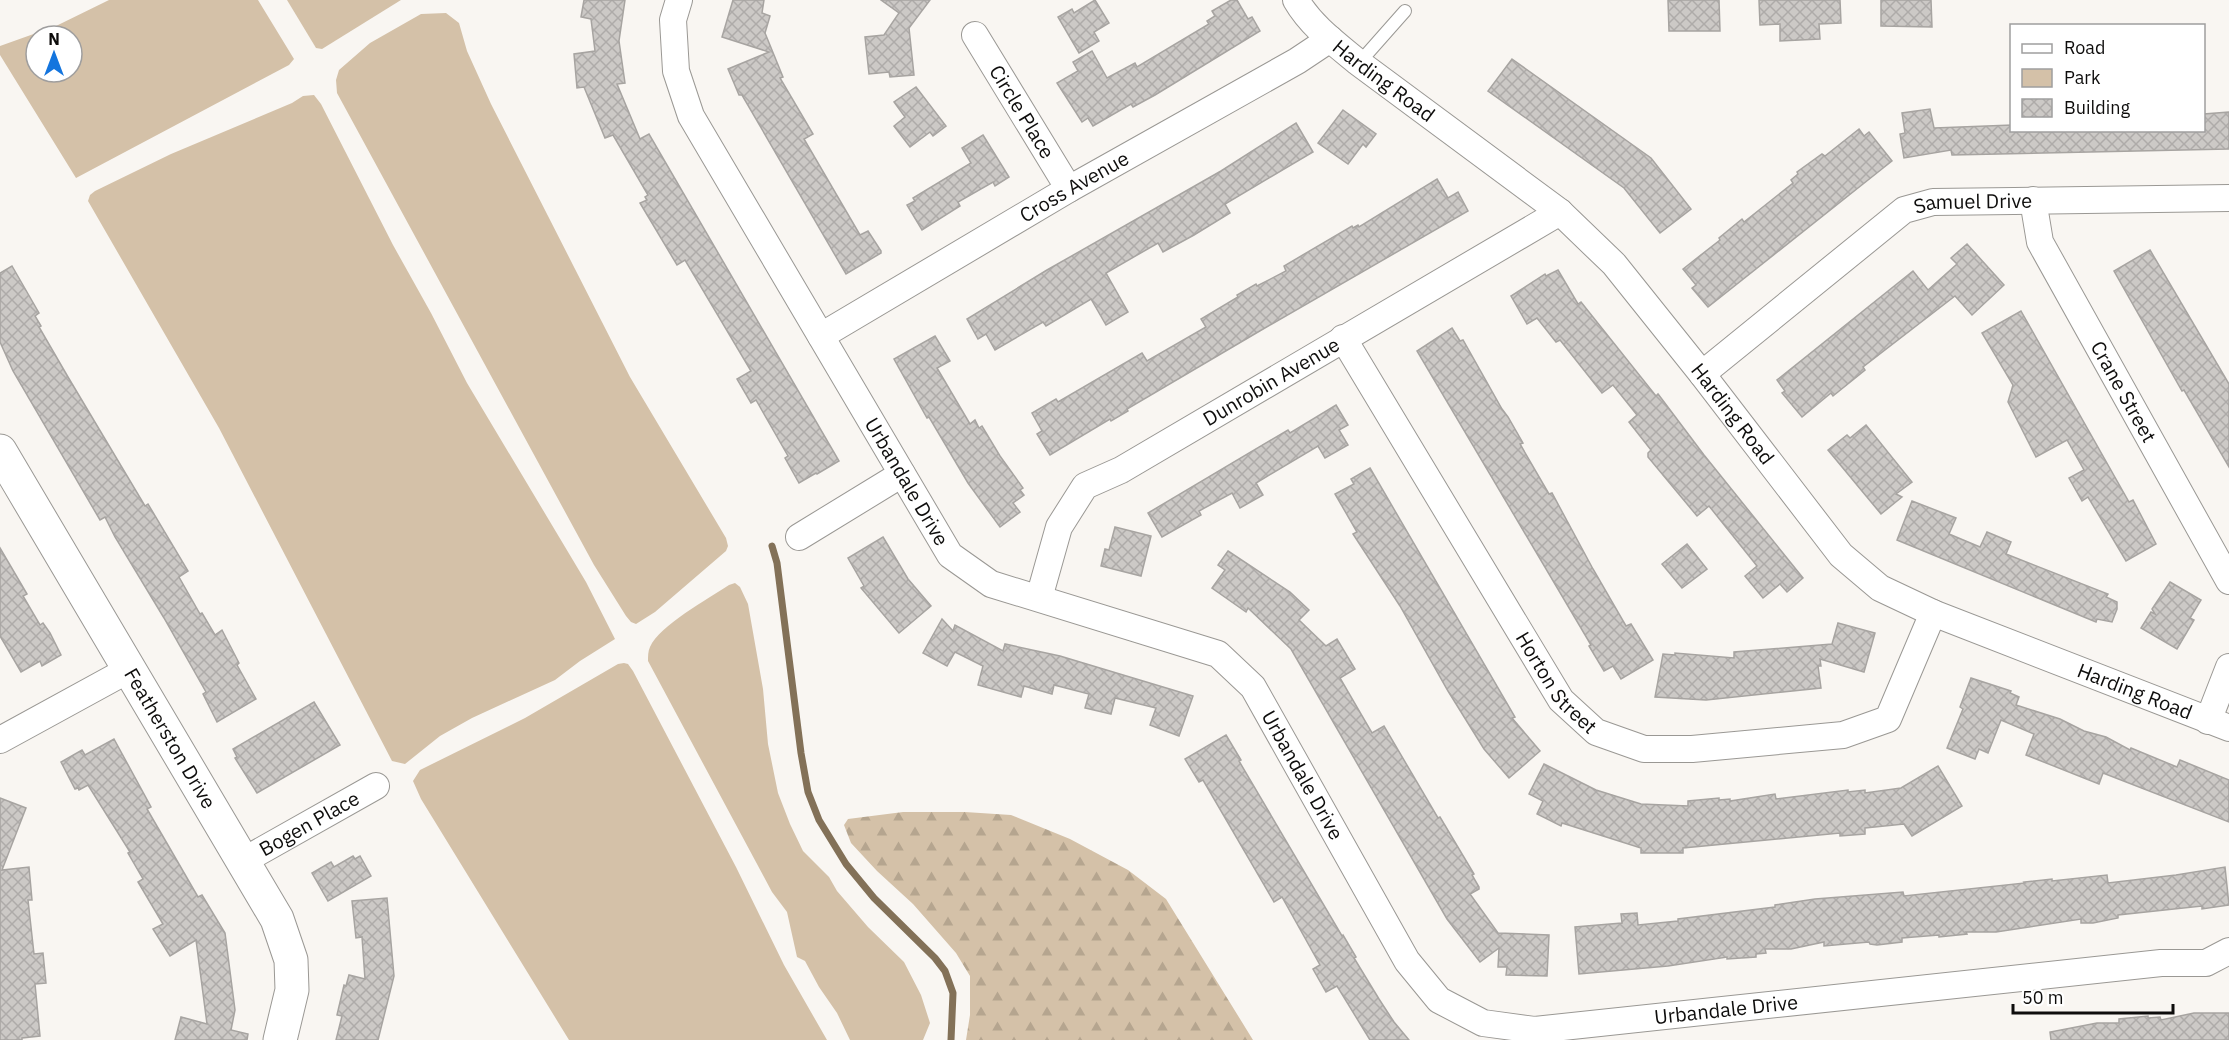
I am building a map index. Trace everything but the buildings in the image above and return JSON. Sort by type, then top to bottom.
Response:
[{"type":"street","name":"Urbandale Drive","points":[[679,0],[673,20],[676,71],[692,116],[950,555],[991,584],[1218,654],[1253,687],[1407,961],[1439,1000],[1483,1023],[1535,1030],[2161,963],[2206,963],[2229,951]]},
{"type":"street","name":"Harding Road","points":[[1296,0],[1305,16],[1330,39],[1560,212],[1614,264],[1841,555],[1880,588],[1933,613],[2219,725]]},
{"type":"street","name":"Circle Place","points":[[975,35],[1069,189]]},
{"type":"street","name":"Cross Avenue","points":[[821,336],[1069,189],[1297,61],[1330,39]]},
{"type":"street","name":"Samuel Drive","points":[[1702,374],[1904,210],[1933,202],[2229,198]]},
{"type":"street","name":"Crane Street","points":[[2033,200],[2040,242],[2229,581]]},
{"type":"street","name":"Dunrobin Avenue","points":[[1039,598],[1059,527],[1085,486],[1121,470],[1560,212]]},
{"type":"street","name":"Horton Street","points":[[1343,338],[1561,700],[1596,732],[1644,749],[1692,749],[1843,735],[1888,719],[1933,613]]},
{"type":"street","name":"Featherston Drive","points":[[2,460],[277,919],[291,960],[292,990],[280,1040]]},
{"type":"street","points":[[799,537],[902,474]]},
{"type":"street","points":[[2219,725],[2229,667]]},
{"type":"street","points":[[0,741],[128,670]]},
{"type":"street","name":"Bogen Place","points":[[243,861],[376,786]]},
{"type":"lane","points":[[1359,63],[1405,11]]},
{"type":"green space","points":[[109,0],[258,0],[294,59],[289,65],[76,178],[0,55],[0,46],[24,37],[24,84],[84,84],[84,24],[60,24]]},
{"type":"green space","points":[[287,0],[401,0],[322,49],[316,48]]},
{"type":"green space","points":[[446,13],[459,23],[467,51],[491,104],[630,377],[726,538],[728,546],[726,551],[655,612],[636,624],[626,616],[594,565],[337,93],[336,80],[339,70],[370,43],[421,14]]},
{"type":"green space","points":[[314,95],[321,104],[467,383],[586,582],[615,639],[555,680],[472,718],[440,736],[405,764],[392,761],[219,428],[88,201],[90,195],[95,191],[171,154],[292,103],[303,96]]},
{"type":"green space","points":[[735,583],[740,587],[748,604],[763,689],[768,744],[778,793],[790,824],[803,851],[829,877],[837,891],[868,927],[904,962],[921,995],[930,1023],[923,1040],[850,1040],[837,1013],[805,961],[797,957],[787,912],[772,892],[648,661],[648,652],[655,639],[674,621]]},
{"type":"green space","points":[[618,664],[628,664],[633,671],[736,867],[784,965],[827,1040],[569,1040],[421,799],[413,781],[420,770],[525,718]]},
{"type":"green space","points":[[903,812],[1011,815],[1070,839],[1128,870],[1166,899],[1253,1040],[966,1040],[970,1015],[970,976],[956,953],[913,904],[851,843],[844,825],[848,819]]},
{"type":"waterway","points":[[772,546],[777,563],[808,792],[819,820],[846,864],[874,898],[935,958],[945,971],[953,993],[951,1040]]}]
